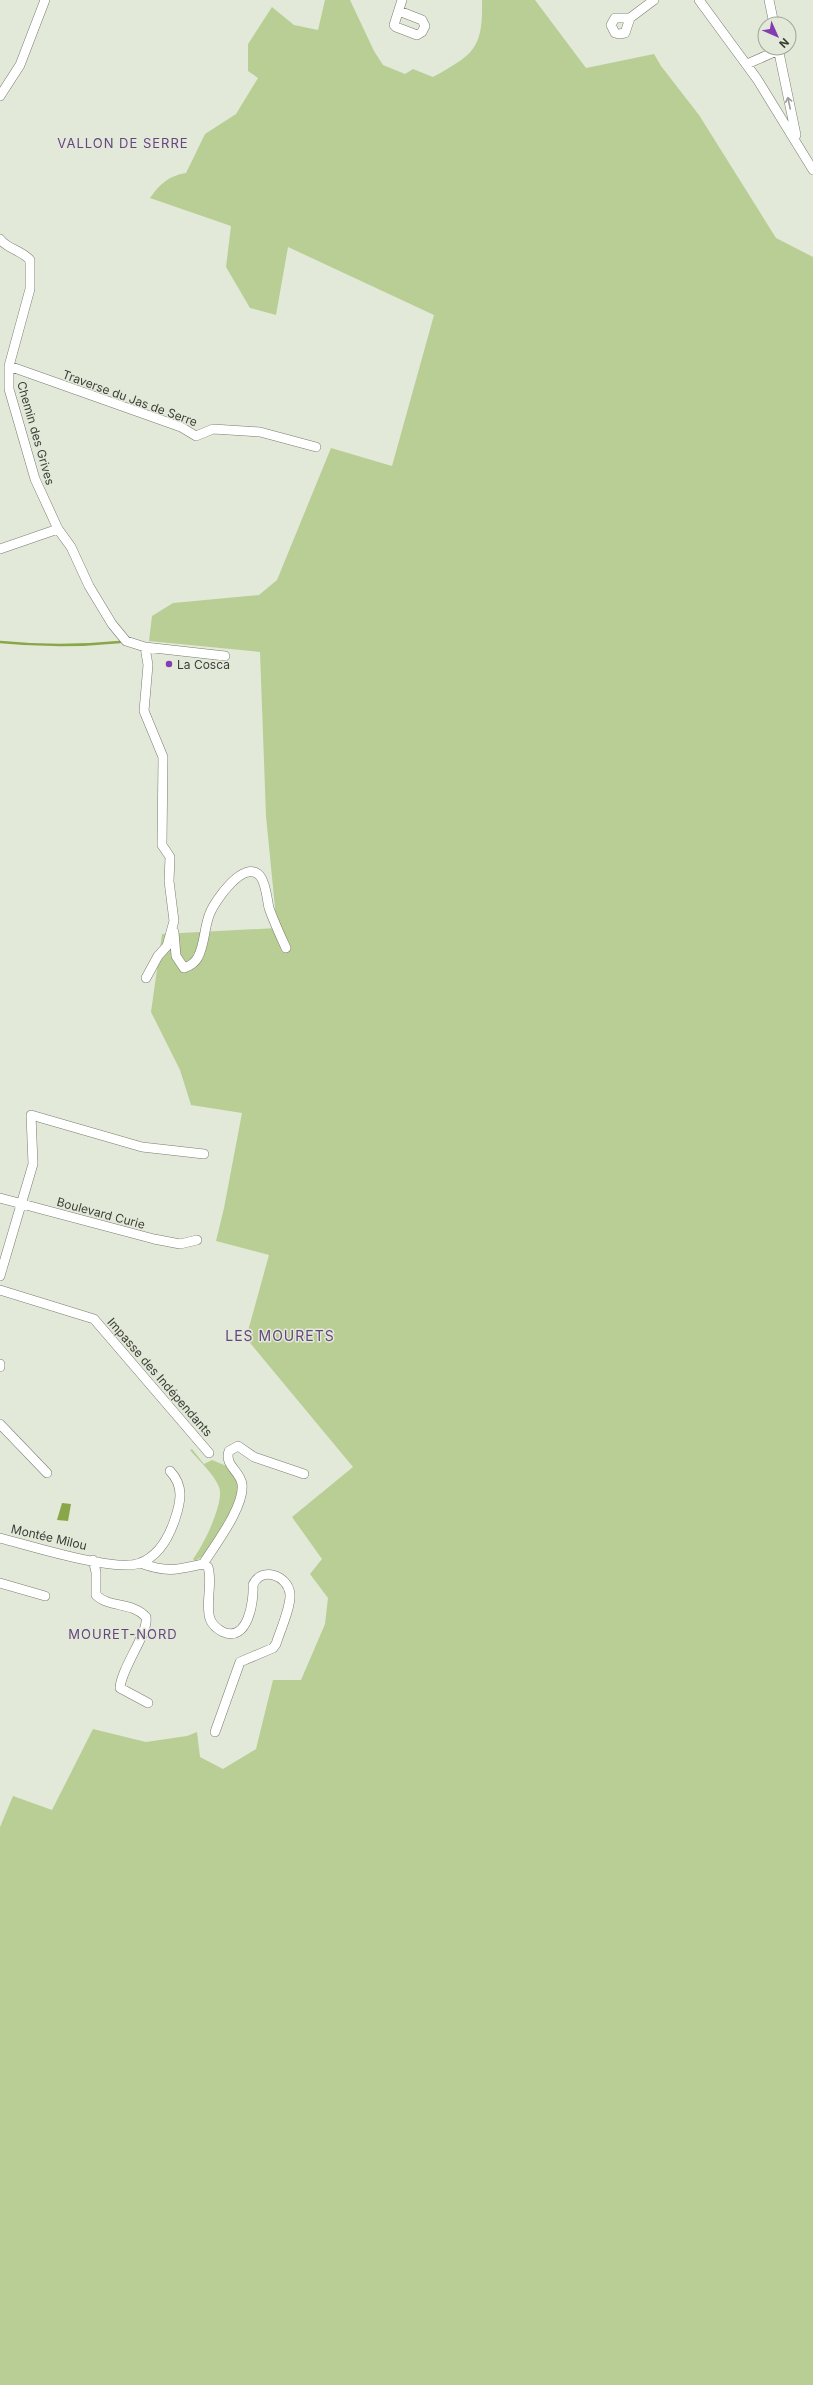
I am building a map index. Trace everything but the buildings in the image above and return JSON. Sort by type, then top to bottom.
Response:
[{"type":"street","points":[[0,96],[20,65],[45,0]]},
{"type":"street","points":[[399,11],[402,0]]},
{"type":"street","points":[[630,18],[654,0]]},
{"type":"street","points":[[699,0],[747,64],[797,141],[813,170]]},
{"type":"street","points":[[769,0],[772,16]]},
{"type":"street","points":[[747,64],[764,56]]},
{"type":"street","points":[[779,56],[797,141]]},
{"type":"street","name":"Chemin des Grives","points":[[0,239],[30,260],[30,289],[9,366],[9,389],[38,488],[58,529],[71,547],[89,586],[126,641],[146,647],[225,656]]},
{"type":"street","name":"Traverse du Jas de Serre","points":[[9,366],[181,427],[196,436],[213,429],[260,432],[316,447]]},
{"type":"street","points":[[0,549],[58,529]]},
{"type":"street","points":[[146,647],[148,665],[144,711],[163,757],[162,845],[170,857],[169,881],[174,921],[176,956],[179,964],[184,968],[197,960],[201,951],[209,914],[218,899],[238,876],[247,872],[256,873],[261,877],[270,909],[286,948]]},
{"type":"street","points":[[146,978],[158,956],[167,946],[174,921]]},
{"type":"street","points":[[0,1276],[4,1246],[33,1164],[31,1115],[142,1147],[204,1154]]},
{"type":"street","name":"Boulevard Curie","points":[[0,1198],[154,1239],[180,1244],[197,1240]]},
{"type":"street","name":"Impasse des Indépendants","points":[[0,1290],[94,1319],[209,1453]]},
{"type":"street","points":[[0,1424],[47,1474]]},
{"type":"street","points":[[140,1563],[158,1570],[172,1571],[204,1564],[237,1507],[241,1496],[241,1478],[229,1463],[227,1456],[229,1451],[238,1446],[254,1457],[304,1474]]},
{"type":"street","points":[[140,1563],[153,1555],[170,1535],[179,1508],[180,1488],[176,1478],[170,1471]]},
{"type":"street","name":"Montée Milou","points":[[0,1538],[108,1564],[131,1565],[140,1563]]},
{"type":"street","points":[[93,1560],[96,1572],[96,1595],[103,1600],[135,1609],[146,1617],[145,1625],[124,1672],[120,1688],[148,1703]]},
{"type":"street","points":[[204,1564],[209,1572],[209,1618],[216,1627],[224,1632],[236,1632],[245,1626],[254,1604],[253,1585],[259,1577],[265,1574],[278,1576],[288,1586],[290,1595],[273,1648],[243,1660],[237,1667],[215,1732]]},
{"type":"street","points":[[0,1584],[45,1596]]},
{"type":"shaded area","points":[[325,0],[350,0],[374,51],[383,65],[405,74],[413,69],[433,77],[467,55],[478,40],[481,29],[482,0],[535,0],[586,68],[654,54],[661,66],[699,115],[776,238],[813,257],[813,2385],[0,2385],[0,1827],[13,1796],[52,1810],[93,1729],[146,1742],[187,1736],[197,1732],[200,1757],[223,1769],[256,1749],[273,1680],[301,1680],[325,1624],[328,1598],[310,1574],[322,1559],[292,1517],[353,1467],[246,1338],[269,1255],[216,1241],[224,1208],[242,1113],[191,1105],[180,1070],[151,1012],[162,934],[277,928],[266,816],[260,652],[149,641],[152,616],[173,603],[259,595],[277,580],[331,448],[392,466],[434,315],[288,247],[276,315],[250,308],[226,267],[231,226],[150,198],[165,181],[174,176],[186,173],[205,134],[236,114],[258,78],[248,71],[248,44],[272,7],[294,25],[318,30]]},
{"type":"shaded area","points":[[192,1449],[204,1464],[212,1460],[229,1467],[238,1484],[236,1502],[205,1555],[195,1561],[193,1559],[212,1524],[219,1503],[220,1494],[217,1482],[190,1450]]},
{"type":"shaded area","points":[[62,1503],[71,1504],[68,1521],[57,1520]]},
{"type":"waterway","points":[[0,642],[60,645],[120,642]]},
{"type":"place","name":"La Cosca","points":[[169,664]]},
{"type":"district","name":"VALLON DE SERRE","points":[[123,143]]},
{"type":"district","name":"LES MOURETS","points":[[280,1335]]},
{"type":"district","name":"MOURET-NORD","points":[[123,1634]]}]
